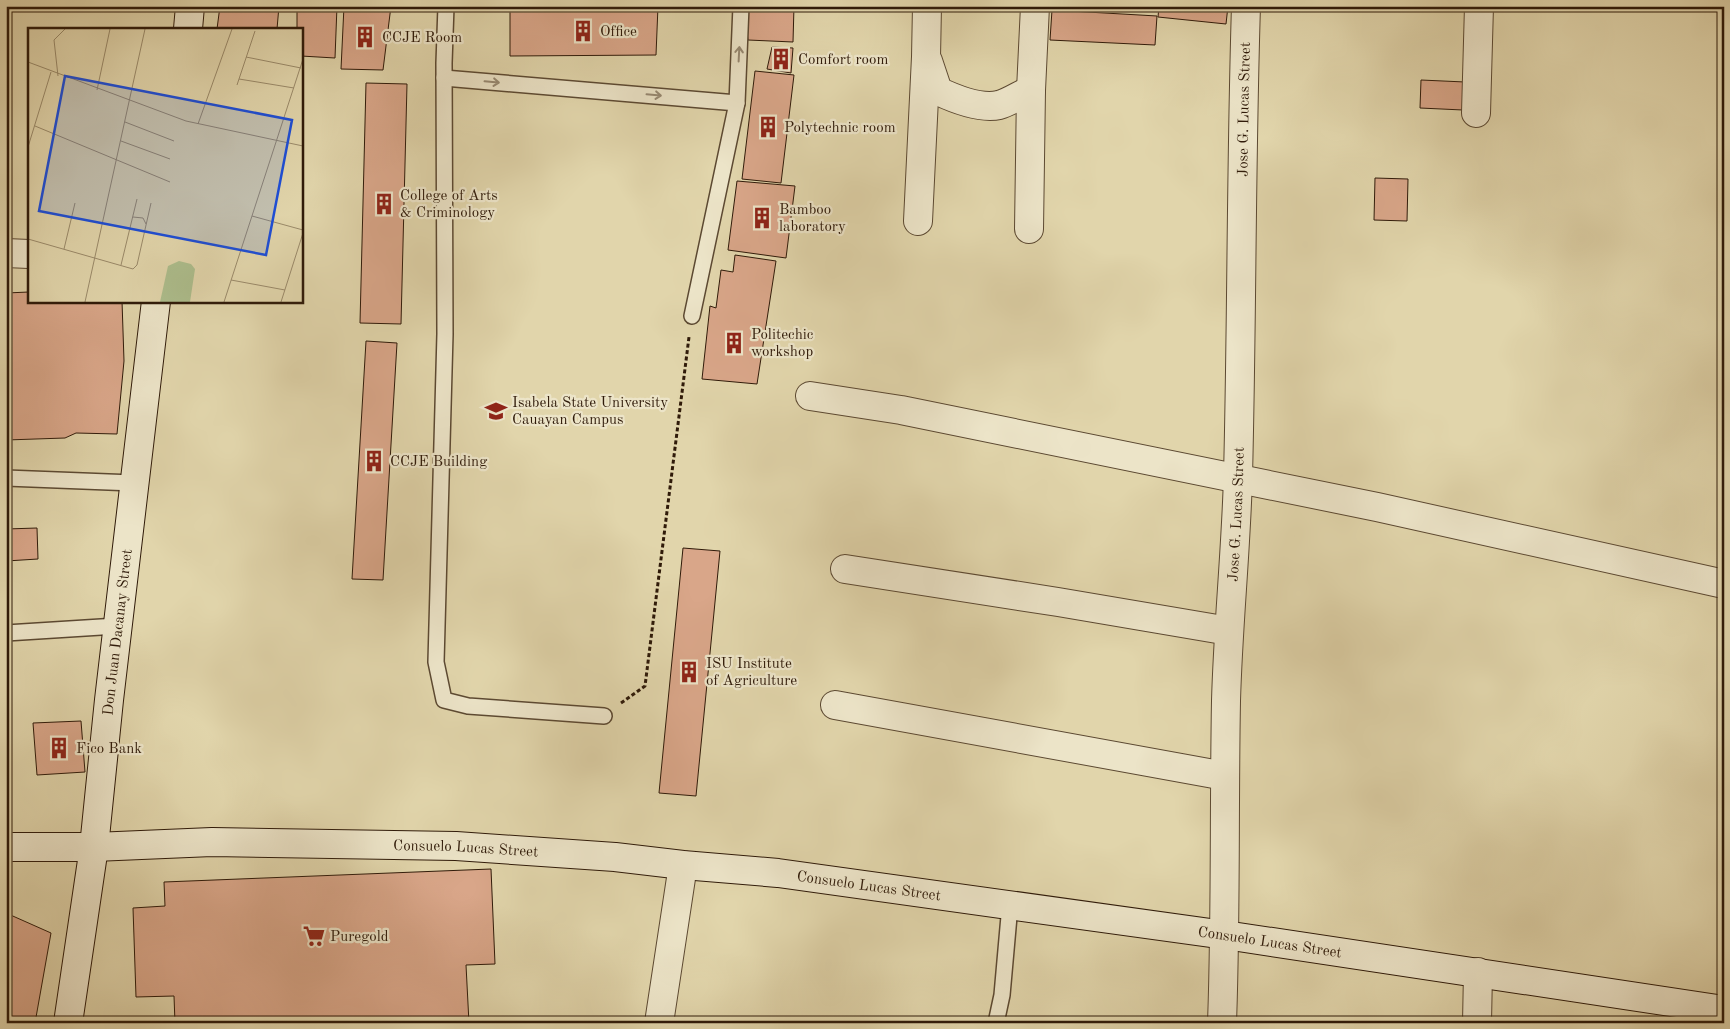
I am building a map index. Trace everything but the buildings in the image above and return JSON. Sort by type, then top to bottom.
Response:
[{"type":"street","points":[[188,28],[190,6]]},
{"type":"street","points":[[918,221],[927,6]]},
{"type":"street","points":[[1029,229],[1031,90],[1035,6]]},
{"type":"street","name":"Jose G. Lucas Street","points":[[1222,1023],[1229,631],[1238,478],[1242,116],[1246,6]]},
{"type":"street","points":[[1476,113],[1479,6]]},
{"type":"street","points":[[926,57],[938,91],[956,99],[976,104],[999,105],[1031,90]]},
{"type":"street","points":[[6,253],[28,254]]},
{"type":"street","name":"Don Juan Dacanay Street","points":[[68,1023],[94,847],[156,302]]},
{"type":"street","points":[[810,396],[901,410],[1238,478],[1724,584]]},
{"type":"street","points":[[845,569],[1229,631]]},
{"type":"street","points":[[836,705],[1225,776]]},
{"type":"street","name":"Consuelo Lucas Street","points":[[6,847],[94,847],[212,842],[456,846],[615,857],[778,873],[1010,905],[1478,972],[1724,1010]]},
{"type":"street","points":[[659,1023],[683,865]]},
{"type":"street","points":[[1476,1023],[1478,972]]},
{"type":"lane","points":[[446,6],[444,78],[445,334],[436,662],[444,700],[468,706],[604,716]]},
{"type":"lane","points":[[692,316],[737,103],[741,6]]},
{"type":"lane","points":[[444,78],[737,103]]},
{"type":"lane","points":[[6,478],[134,483]]},
{"type":"lane","points":[[6,634],[118,626]]},
{"type":"lane","points":[[996,1023],[1002,995],[1010,905]]},
{"type":"path","points":[[604,716],[644,686],[692,316]]},
{"type":"place","name":"Office","points":[[583,31]]},
{"type":"place","name":"CCJE Room","points":[[365,37]]},
{"type":"place","name":"Comfort room","points":[[781,59]]},
{"type":"place","name":"Polytechnic room","points":[[768,127]]},
{"type":"place","name":"College of Arts & Criminology","points":[[384,204]]},
{"type":"place","name":"Bamboo laboratory","points":[[762,218]]},
{"type":"place","name":"Politechic workshop","points":[[734,343]]},
{"type":"place","name":"Isabela State University Cauayan Campus","points":[[496,411]]},
{"type":"place","name":"CCJE Building","points":[[374,461]]},
{"type":"place","name":"ISU Institute of Agriculture","points":[[689,672]]},
{"type":"place","name":"Fico Bank","points":[[59,748]]},
{"type":"place","name":"Puregold","points":[[314,936]]}]
